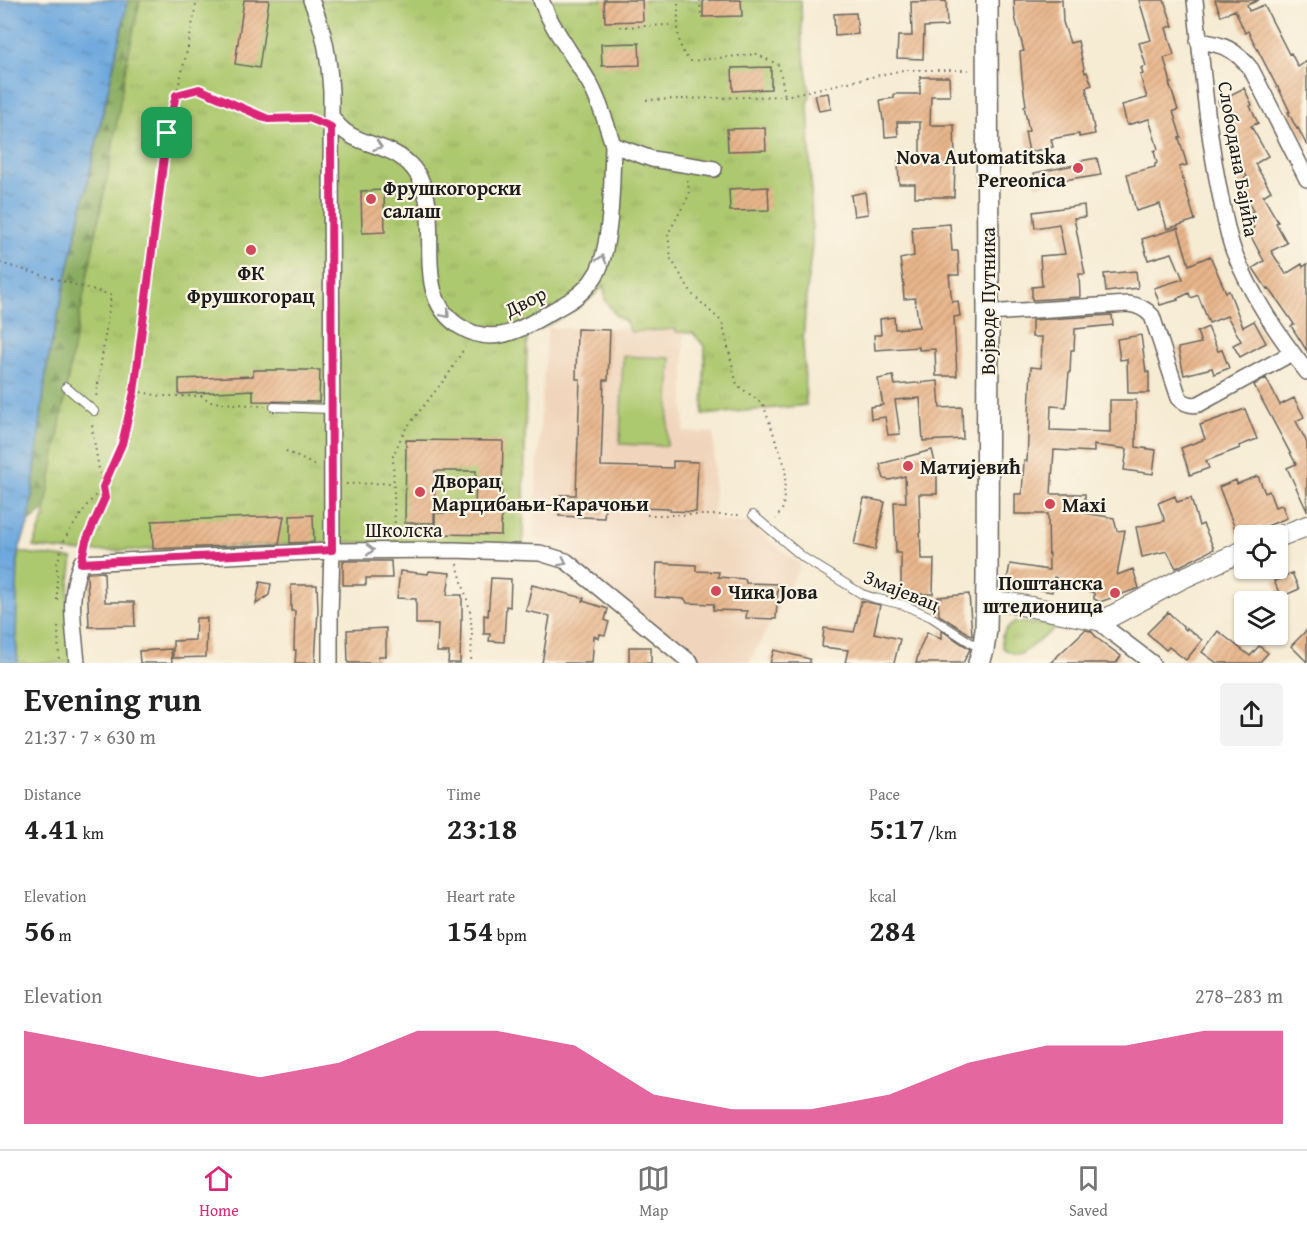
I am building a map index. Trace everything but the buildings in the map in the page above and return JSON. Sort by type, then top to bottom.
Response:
[{"type":"main road","name":"Војводе Путника","points":[[981,657],[986,630],[987,0]]},
{"type":"street","points":[[311,0],[325,40],[330,71],[332,409],[330,663]]},
{"type":"street","name":"Двор","points":[[331,121],[346,134],[390,150],[403,158],[423,182],[430,223],[432,278],[437,303],[448,318],[468,332],[495,337],[522,328],[570,301],[582,293],[591,282],[598,271],[606,245],[613,145],[608,126],[591,87],[557,34],[542,0]]},
{"type":"street","name":"Слободана Бајића","points":[[1195,0],[1205,104],[1217,176],[1233,249],[1257,301],[1307,372]]},
{"type":"street","name":"Слободана Бајића","points":[[1198,41],[1223,45],[1231,49],[1251,69],[1307,179]]},
{"type":"street","points":[[613,145],[652,159],[714,169]]},
{"type":"street","points":[[988,313],[1128,304],[1141,307],[1152,316],[1179,398],[1191,405],[1198,404],[1292,353]]},
{"type":"street","points":[[1288,533],[1307,526]]},
{"type":"street","name":"Школска","points":[[81,563],[332,550],[540,553],[566,561],[691,663]]},
{"type":"street","points":[[986,601],[1011,603],[1097,620],[1107,618],[1181,579],[1234,555]]},
{"type":"street","points":[[77,663],[71,602],[81,563]]},
{"type":"street","points":[[1097,620],[1152,663]]},
{"type":"lane","points":[[66,387],[94,411]]},
{"type":"lane","points":[[274,407],[332,409]]},
{"type":"lane","name":"Змајевац","points":[[753,515],[804,558],[862,594],[904,605],[931,617],[981,657]]},
{"type":"path","points":[[103,487],[122,444],[134,392],[167,133],[197,0]]},
{"type":"path","points":[[700,0],[701,17]]},
{"type":"path","points":[[678,4],[678,35],[685,57],[692,61],[756,54],[778,65],[785,96]]},
{"type":"path","points":[[620,27],[669,25]]},
{"type":"path","points":[[646,100],[785,96],[903,70],[972,70]]},
{"type":"path","points":[[176,95],[199,89],[268,119],[309,118],[331,121]]},
{"type":"path","points":[[688,166],[689,195],[668,234],[671,259],[693,295],[722,322],[737,385],[763,404],[786,469],[783,508],[776,520],[778,537]]},
{"type":"path","points":[[0,262],[111,295],[92,429],[105,498],[86,541],[81,563]]},
{"type":"path","points":[[395,550],[393,456],[404,431],[448,375],[465,347]]},
{"type":"path","points":[[134,392],[161,396],[202,396],[210,402],[274,407]]},
{"type":"path","points":[[286,451],[313,463],[332,477]]},
{"type":"path","points":[[349,484],[394,483]]},
{"type":"path","points":[[647,515],[753,515]]},
{"type":"path","points":[[453,550],[470,610],[471,663]]},
{"type":"shaded area","points":[[548,328],[684,328],[684,432],[714,433],[714,521],[748,523],[801,565],[749,663],[703,663],[641,614],[534,536]]},
{"type":"green space","points":[[128,0],[157,0],[82,481],[29,522],[47,365]]},
{"type":"green space","points":[[140,0],[801,0],[802,41],[810,95],[808,103],[812,244],[803,342],[806,405],[703,415],[705,347],[693,333],[676,332],[676,329],[631,332],[625,321],[616,316],[605,300],[604,285],[576,309],[517,340],[527,338],[523,547],[329,542],[81,552],[33,547],[44,518],[73,349]]},
{"type":"green space","points":[[623,356],[671,358],[667,446],[620,444]]},
{"type":"green space","points":[[18,552],[73,559],[68,593],[75,663],[18,663],[16,640]]},
{"type":"green space","points":[[1016,622],[1052,625],[1054,629],[1021,654],[1016,654],[1003,648],[1002,636],[1006,629]]},
{"type":"water","points":[[0,0],[128,0],[47,365],[29,522],[18,552],[16,640],[18,663],[0,663]]},
{"type":"place","name":"Nova Automatitska Pereonica","points":[[1078,168]]},
{"type":"place","name":"Фрушкогорски салаш","points":[[371,199]]},
{"type":"place","name":"ФК Фрушкогорац","points":[[251,250]]},
{"type":"place","name":"Матијевић","points":[[908,466]]},
{"type":"place","name":"Дворац Марцибањи-Карачоњи","points":[[420,492]]},
{"type":"place","name":"Maxi","points":[[1050,504]]},
{"type":"place","name":"Чика Јова","points":[[716,591]]},
{"type":"place","name":"Поштанска штедионица","points":[[1115,593]]},
{"type":"route","points":[[199,89],[268,119],[309,118],[331,127],[332,550],[81,563],[86,541],[105,498],[103,487],[122,444],[134,392],[167,133],[176,95],[199,89]]}]
